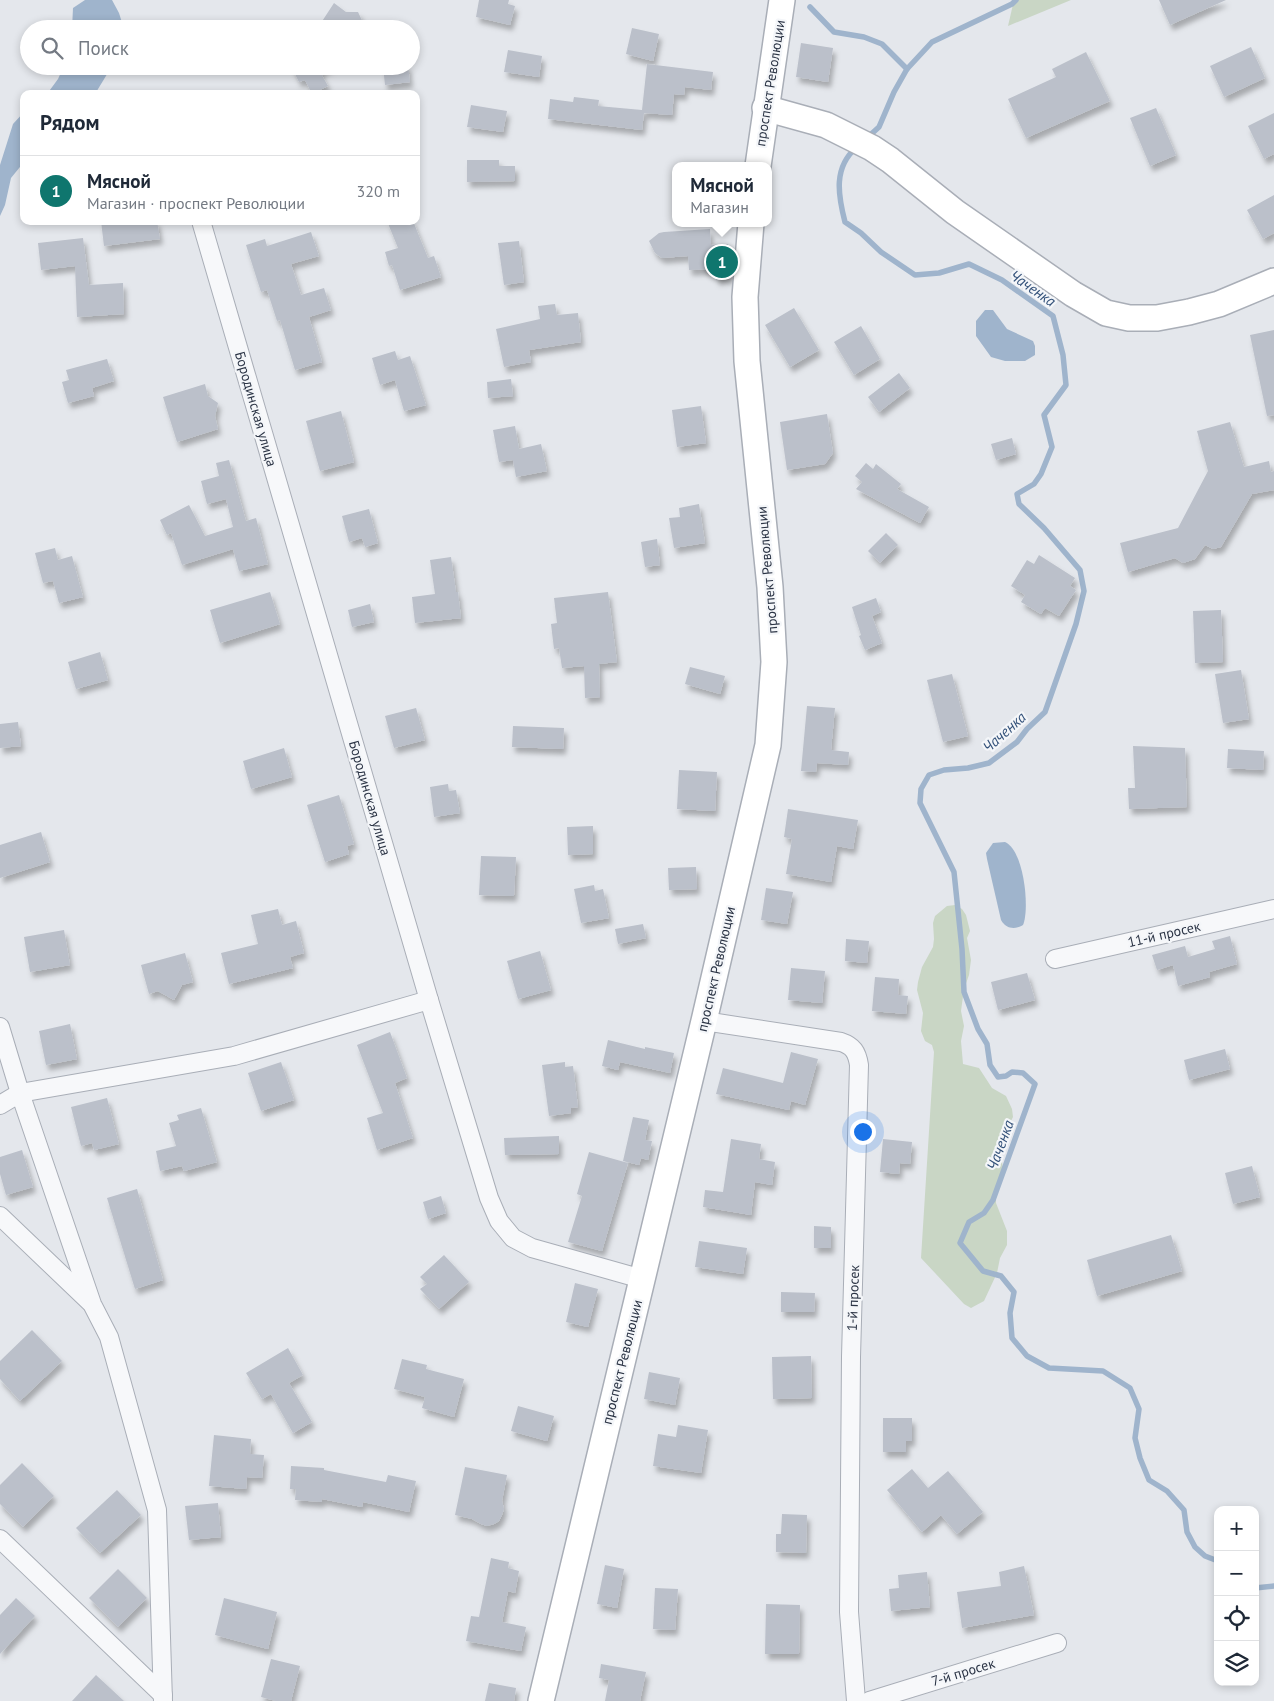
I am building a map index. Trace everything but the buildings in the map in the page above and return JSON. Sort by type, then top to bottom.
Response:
[{"type":"street","name":"проспект Революции","points":[[758,162],[782,0]]},
{"type":"street","points":[[765,108],[801,117],[843,133],[872,148],[955,212],[1073,294],[1106,313],[1129,318],[1157,318],[1189,312],[1219,304],[1274,281]]},
{"type":"street","name":"Бородинская улица","points":[[202,225],[429,1000],[489,1198],[499,1221],[513,1238],[532,1248],[642,1279]]},
{"type":"street","name":"проспект Революции","points":[[541,1701],[768,745],[774,662],[770,587],[747,361],[745,297],[751,227]]},
{"type":"street","name":"11-й просек","points":[[1055,960],[1274,909]]},
{"type":"street","points":[[0,1104],[20,1093],[234,1056],[429,1000]]},
{"type":"street","name":"1-й просек","points":[[704,1021],[841,1042],[849,1044],[857,1053],[859,1065],[851,1357],[849,1602],[856,1701]]},
{"type":"street","points":[[0,1027],[20,1093],[92,1304],[109,1337],[156,1510],[163,1698]]},
{"type":"street","points":[[0,1216],[92,1304]]},
{"type":"street","points":[[0,1539],[163,1698]]},
{"type":"street","name":"7-й просек","points":[[869,1701],[1057,1643]]},
{"type":"green space","points":[[1014,0],[1071,0],[1008,26]]},
{"type":"green space","points":[[955,905],[962,909],[966,915],[970,931],[967,938],[971,960],[961,1011],[964,1026],[961,1041],[963,1064],[979,1068],[992,1088],[1006,1096],[1012,1109],[1013,1117],[999,1145],[1003,1168],[996,1196],[996,1203],[1007,1231],[1007,1245],[1000,1258],[997,1273],[984,1301],[971,1308],[964,1304],[921,1258],[934,1052],[932,1045],[925,1041],[921,1031],[923,1013],[917,990],[922,967],[933,947],[933,923],[935,916],[947,906]]},
{"type":"water","points":[[85,0],[112,0],[121,20],[72,20],[73,8]]},
{"type":"water","points":[[60,75],[107,75],[97,90],[50,90]]},
{"type":"water","points":[[20,116],[20,167],[11,178],[5,205],[0,216],[0,165],[13,124]]},
{"type":"water","points":[[985,310],[993,310],[1007,329],[1033,341],[1035,355],[1025,361],[1005,361],[991,357],[976,336],[976,321]]},
{"type":"water","points":[[1005,842],[1012,847],[1017,856],[1024,881],[1025,917],[1023,925],[1017,928],[1008,927],[1001,920],[986,853],[993,843]]},
{"type":"waterway","name":"Чаченка","points":[[868,137],[879,127],[894,92],[907,69],[932,42],[1012,4],[1016,0]]},
{"type":"waterway","points":[[810,7],[834,32],[864,37],[882,44],[907,69]]},
{"type":"waterway","name":"Чаченка","points":[[857,147],[844,163],[839,182],[845,222],[861,233],[881,252],[915,275],[939,273],[969,264],[1002,280],[1053,316],[1063,355],[1066,385],[1044,415],[1052,447],[1041,474],[1034,484],[1017,494],[1019,504],[1044,528],[1080,570],[1084,591],[1076,624],[1045,712],[1027,729],[1017,742],[989,763],[968,768],[944,770],[929,775],[921,789],[920,803],[954,872],[962,949],[964,992],[978,1029],[987,1044],[990,1065],[998,1077],[1006,1076],[1012,1072],[1023,1073],[1035,1084],[993,1200],[984,1213],[969,1222],[960,1243],[983,1271],[1001,1276],[1014,1292],[1010,1313],[1012,1338],[1027,1356],[1049,1368],[1103,1371],[1130,1388],[1139,1409],[1135,1438],[1140,1458],[1149,1480],[1167,1491],[1184,1510],[1187,1532],[1195,1547],[1205,1556],[1214,1559]]},
{"type":"waterway","name":"Чаченка","points":[[1259,1588],[1274,1586]]},
{"type":"place","name":"Мясной","points":[[722,262]]}]
